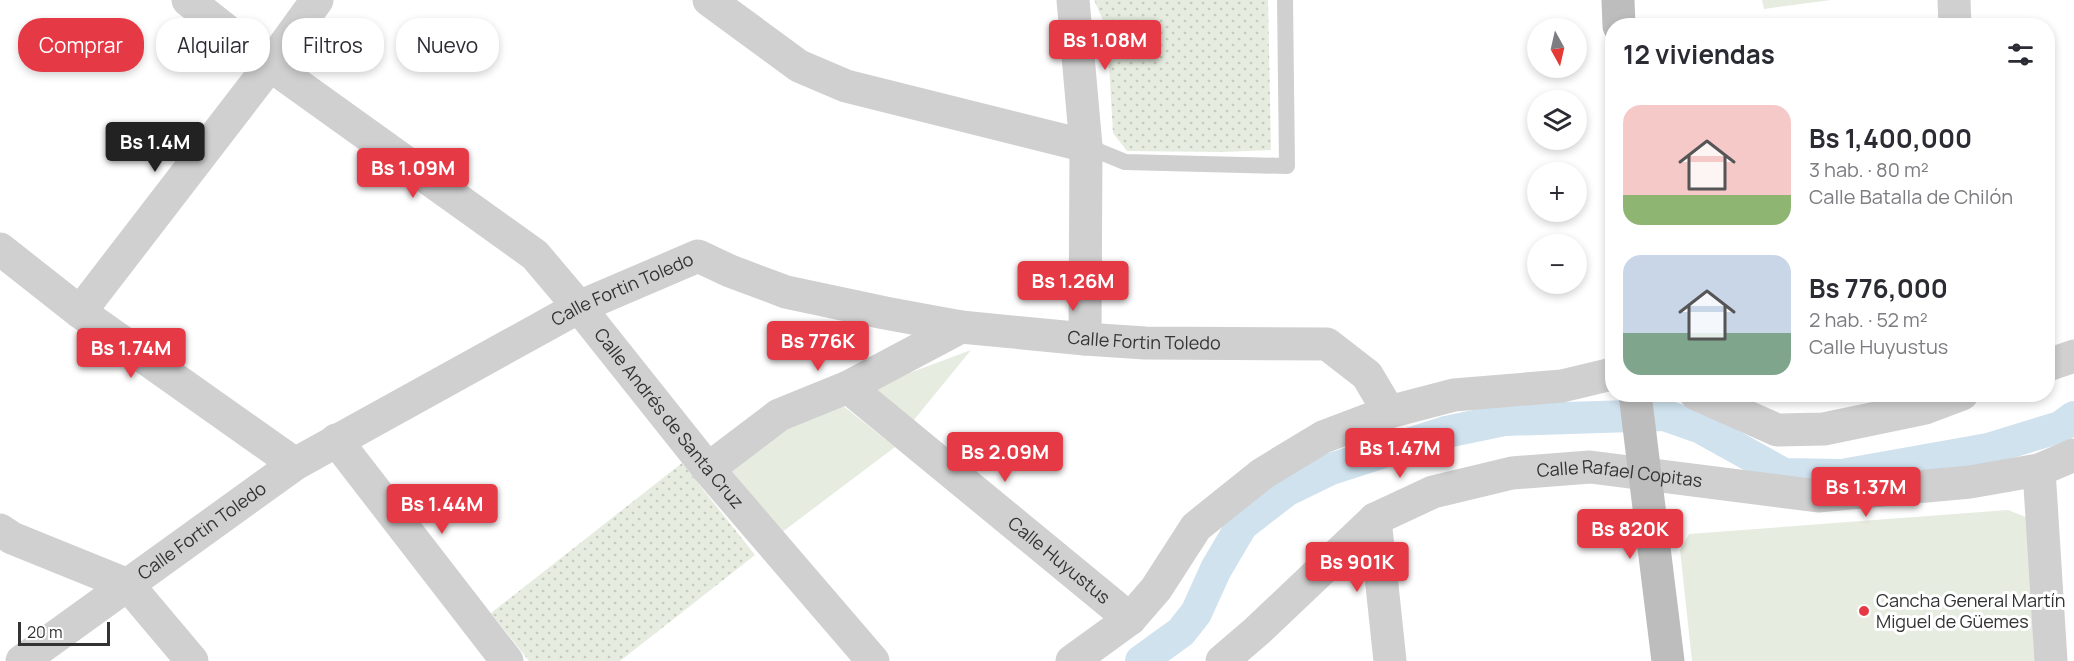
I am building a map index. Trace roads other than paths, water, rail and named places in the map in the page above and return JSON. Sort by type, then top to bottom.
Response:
[{"type":"main road","points":[[1618,0],[1619,18]]},
{"type":"main road","points":[[1630,402],[1643,463],[1668,661]]},
{"type":"street","name":"Calle Andrés de Santa Cruz","points":[[188,0],[210,18]]},
{"type":"street","points":[[270,66],[317,0]]},
{"type":"street","points":[[1073,0],[1086,146],[1085,339]]},
{"type":"street","points":[[1954,0],[1955,18]]},
{"type":"street","points":[[716,3],[800,66],[846,87],[1086,146]]},
{"type":"street","name":"Calle Andrés de Santa Cruz","points":[[270,66],[534,255],[579,307],[708,469],[873,661]]},
{"type":"street","points":[[80,312],[265,72]]},
{"type":"street","points":[[0,249],[80,312],[295,464]]},
{"type":"street","name":"Calle Fortin Toledo","points":[[22,661],[295,464],[579,307],[698,256],[786,292],[961,327],[1085,339],[1145,342],[1327,344],[1367,375],[1389,412]]},
{"type":"street","points":[[708,469],[779,415],[848,387],[961,327]]},
{"type":"street","points":[[2055,363],[2074,356]]},
{"type":"street","points":[[1072,661],[1130,619],[1155,589],[1196,527],[1262,474],[1323,437],[1389,412],[1454,395],[1562,386],[1605,387]]},
{"type":"street","name":"Calle Huyustus","points":[[848,387],[1130,619]]},
{"type":"street","points":[[1714,402],[1777,430],[1824,429],[1925,408],[1941,402]]},
{"type":"street","points":[[336,440],[507,661]]},
{"type":"street","name":"Calle Rafael Copitas","points":[[1222,661],[1257,631],[1375,519],[1433,492],[1512,473],[1643,463],[1818,496],[1970,482],[2039,470],[2074,455]]},
{"type":"street","points":[[2039,470],[2051,661]]},
{"type":"street","points":[[1375,519],[1390,661]]},
{"type":"street","points":[[0,530],[12,538],[128,585],[192,661]]},
{"type":"lane","points":[[1086,146],[1125,162],[1287,166],[1285,0]]},
{"type":"waterway","points":[[1141,661],[1181,632],[1196,613],[1216,569],[1242,525],[1286,491],[1331,469],[1446,432],[1504,420],[1664,415],[1701,428],[1784,474],[1842,475],[1988,449],[2060,427],[2074,417]]},
{"type":"place","name":"Cancha General Martín Miguel de Güemes","points":[[1864,611]]}]
